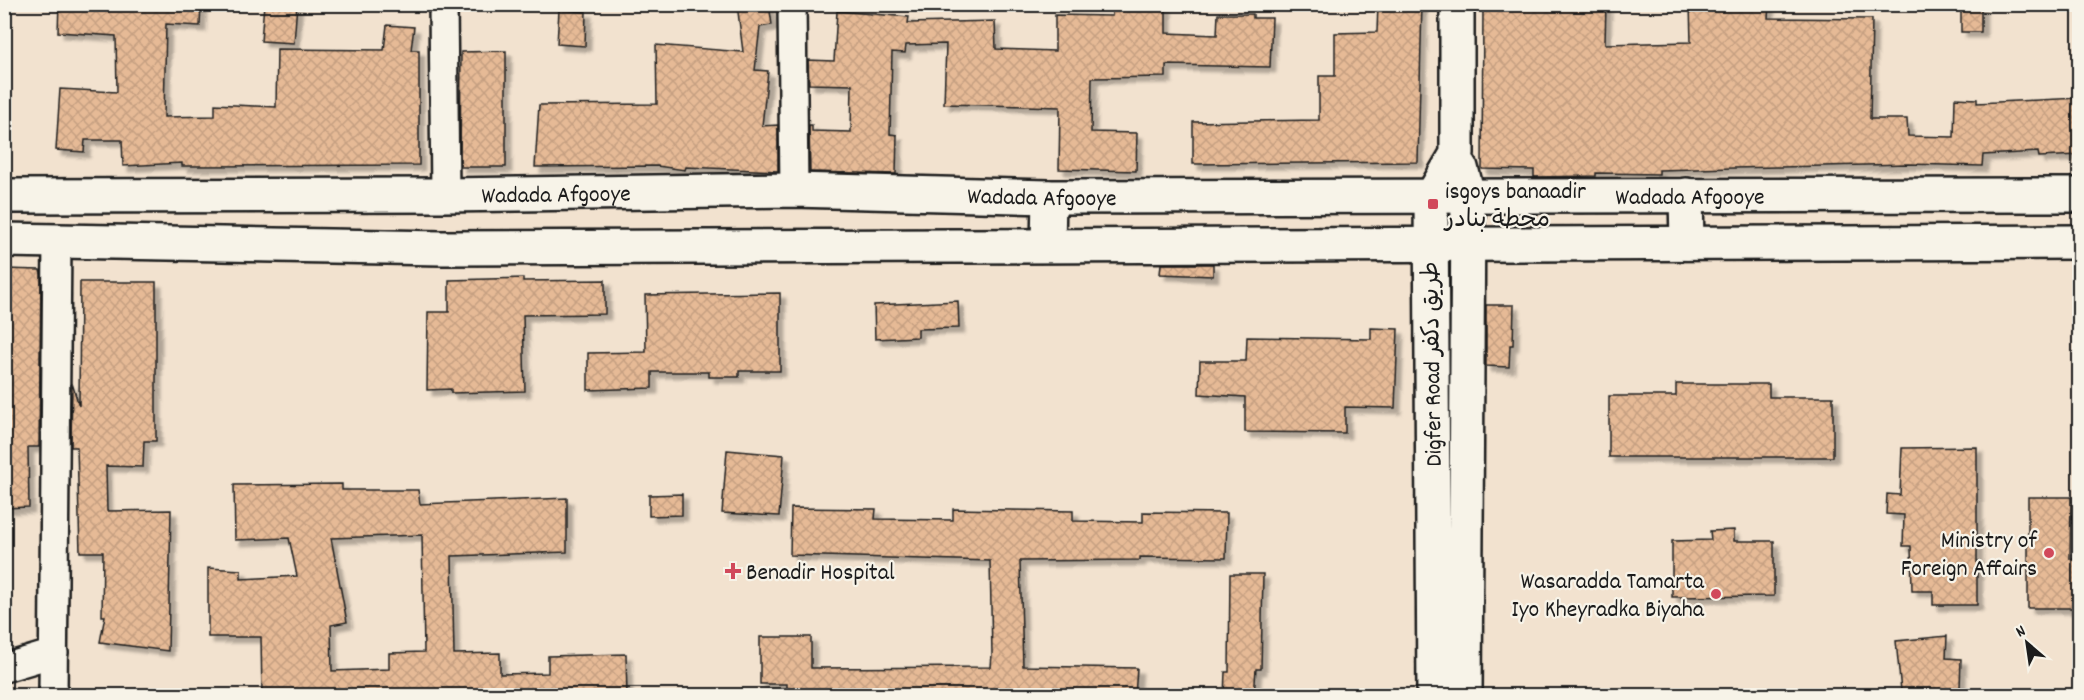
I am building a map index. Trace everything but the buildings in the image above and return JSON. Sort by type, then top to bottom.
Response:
[{"type":"main road","points":[[1456,4],[1457,154]]},
{"type":"main road","name":"Digfer Road طريق دكفر","points":[[1457,154],[1468,195],[1465,696]]},
{"type":"main road","name":"Digfer Road طريق دكفر","points":[[1434,696],[1431,198],[1457,154]]},
{"type":"main road","name":"Wadada Afgooye","points":[[4,196],[445,195],[794,190],[1048,197],[2079,195]]},
{"type":"main road","points":[[1686,195],[1687,243]]},
{"type":"main road","points":[[1048,197],[1048,245]]},
{"type":"main road","name":"Wadada Afgooye","points":[[4,240],[442,248],[2079,242]]},
{"type":"street","points":[[443,4],[445,195]]},
{"type":"street","points":[[792,4],[794,190]]},
{"type":"street","points":[[54,696],[57,240]]},
{"type":"street","points":[[4,668],[54,653]]},
{"type":"place","name":"isgoys banaadir محطة بنادر","points":[[1433,204]]},
{"type":"place","name":"Ministry of Foreign Affairs","points":[[2049,553]]},
{"type":"place","name":"Benadir Hospital","points":[[733,571]]},
{"type":"place","name":"Wasaradda Tamarta Iyo Kheyradka Biyaha","points":[[1716,594]]}]
